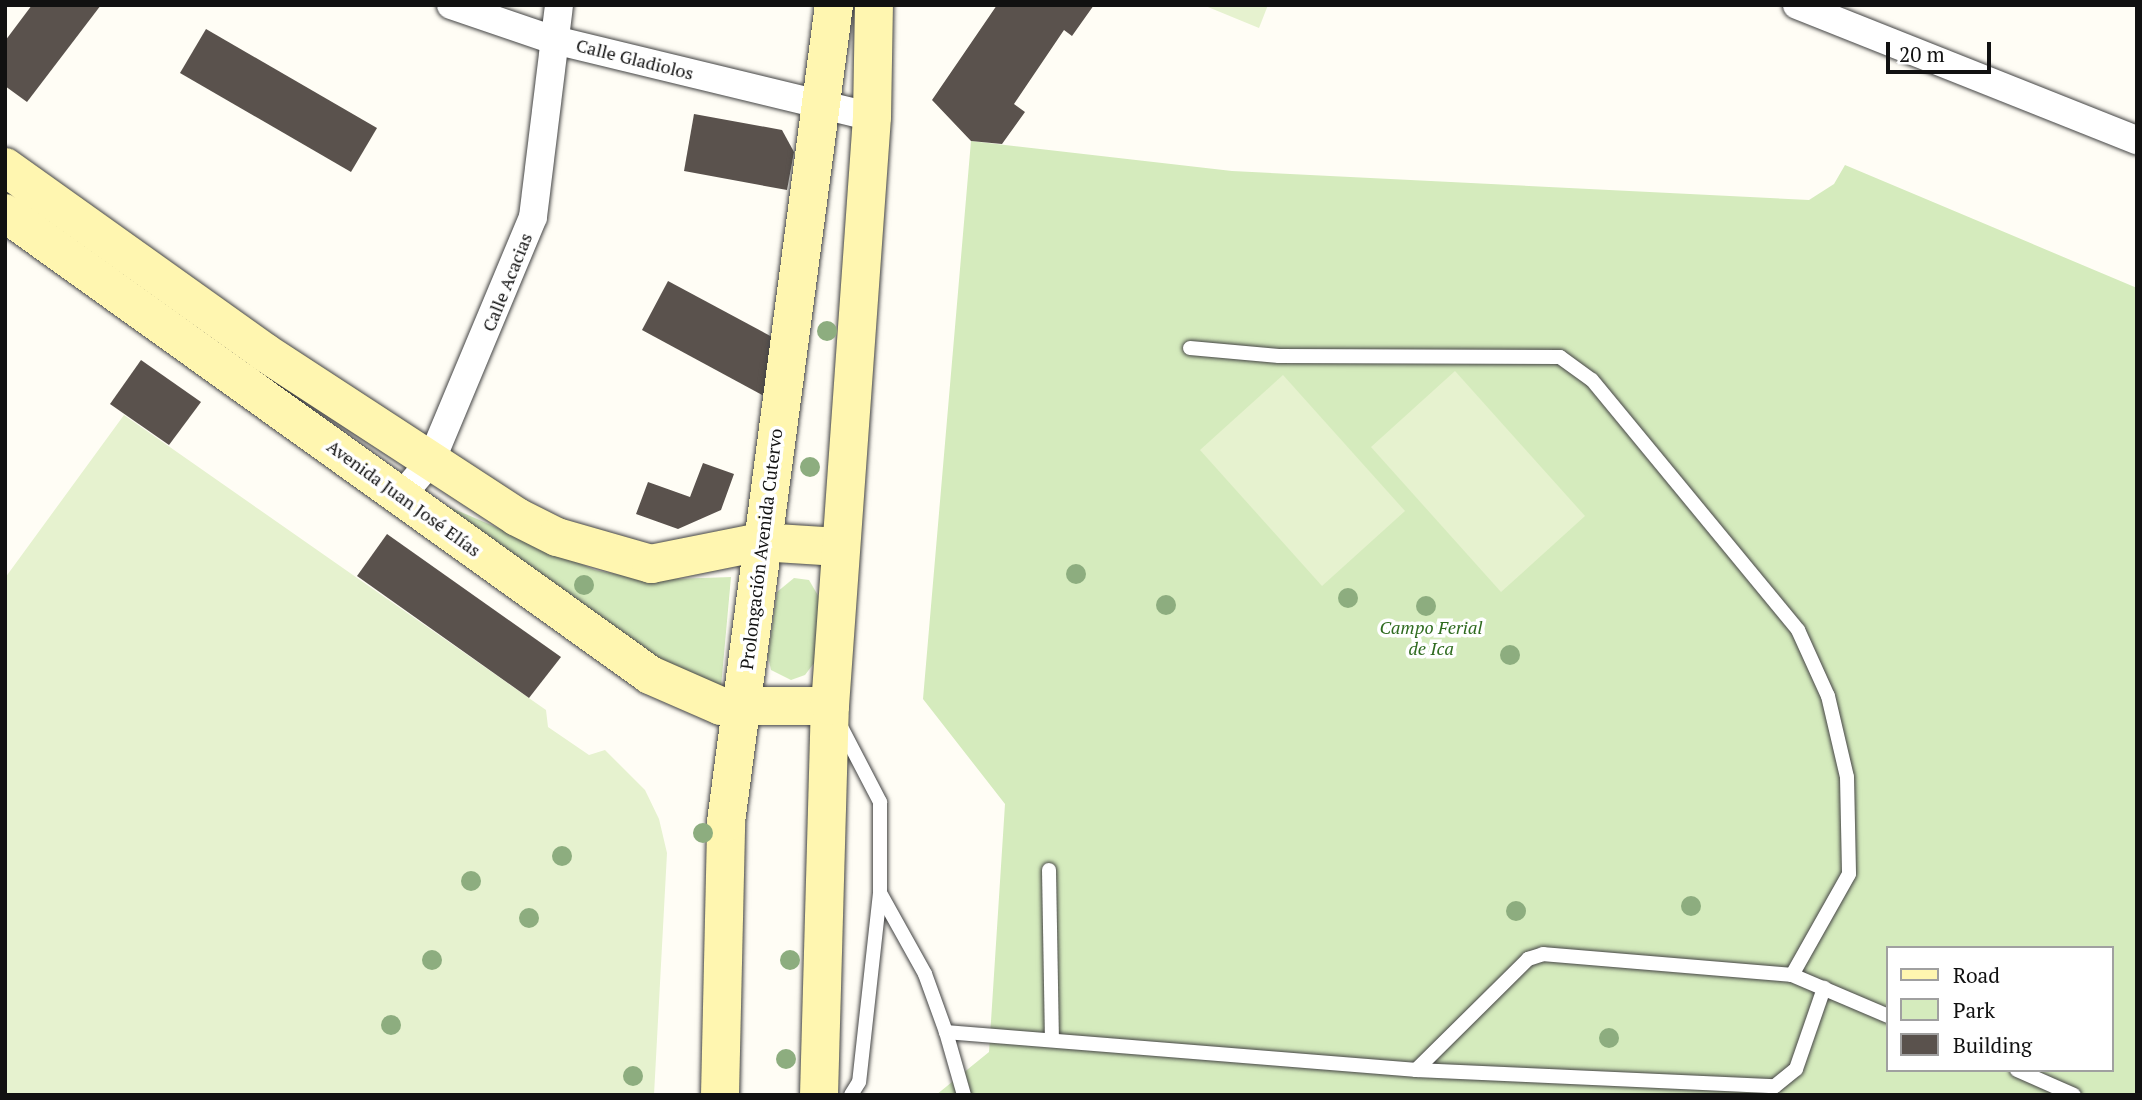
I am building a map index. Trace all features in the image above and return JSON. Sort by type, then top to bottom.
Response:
[{"type":"street","name":"Calle Gladiolos","points":[[451,5],[554,40],[872,117]]},
{"type":"street","name":"Calle Acacias","points":[[401,496],[431,461],[533,217],[559,5]]},
{"type":"street","name":"Prolongación Avenida Cutervo","points":[[720,1095],[726,822],[760,542],[834,5]]},
{"type":"street","points":[[819,1095],[830,706],[839,547],[872,117],[874,5]]},
{"type":"street","points":[[1797,5],[1858,16],[2137,140]]},
{"type":"street","points":[[5,167],[264,352],[517,517],[614,555],[651,565],[760,542],[839,547]]},
{"type":"street","name":"Avenida Juan José Elías","points":[[5,213],[650,675],[721,706],[830,706]]},
{"type":"lane","points":[[1190,348],[1279,356],[1560,357],[1592,380],[1798,630],[1829,696],[1847,777],[1849,874],[1793,975]]},
{"type":"lane","points":[[830,706],[880,802],[880,893],[859,1082],[851,1095]]},
{"type":"lane","points":[[1049,870],[1052,1040]]},
{"type":"lane","points":[[880,893],[925,974],[946,1032],[964,1095]]},
{"type":"lane","points":[[1416,1070],[1528,959],[1543,954],[1793,975],[1886,1015]]},
{"type":"lane","points":[[946,1032],[1416,1070],[1775,1086],[1796,1069],[1824,988]]},
{"type":"lane","points":[[2022,1072],[2074,1095]]},
{"type":"green space","points":[[1203,5],[1268,5],[1259,28]]},
{"type":"green space","name":"Campo Ferial de Ica","points":[[971,141],[1232,171],[1809,200],[1834,184],[1845,165],[2137,288],[2137,1095],[936,1095],[989,1052],[1005,804],[923,699]]},
{"type":"green space","points":[[1455,371],[1585,516],[1501,592],[1371,447]]},
{"type":"green space","points":[[1283,375],[1405,511],[1322,586],[1200,450]]},
{"type":"green space","points":[[124,415],[546,710],[548,727],[589,755],[605,750],[645,790],[659,819],[667,853],[654,1095],[5,1095],[5,578]]},
{"type":"green space","points":[[424,496],[595,570],[645,580],[731,577],[721,687],[660,663]]},
{"type":"green space","points":[[794,578],[809,580],[820,599],[814,663],[805,675],[791,680],[771,670],[768,656],[777,592]]},
{"type":"building","points":[[32,5],[101,5],[27,102],[5,86],[5,41]]},
{"type":"building","points":[[997,5],[1094,5],[1072,36],[1064,30],[1014,104],[1025,112],[1002,144],[971,141],[932,100]]},
{"type":"building","points":[[206,29],[377,128],[351,172],[180,73]]},
{"type":"building","points":[[694,114],[782,130],[794,152],[787,190],[684,171]]},
{"type":"building","points":[[668,281],[774,338],[764,396],[642,330]]},
{"type":"building","points":[[141,360],[201,402],[169,445],[110,404]]},
{"type":"building","points":[[703,463],[734,474],[721,510],[678,529],[636,514],[648,482],[690,497]]},
{"type":"building","points":[[387,534],[561,657],[529,698],[357,576]]}]
